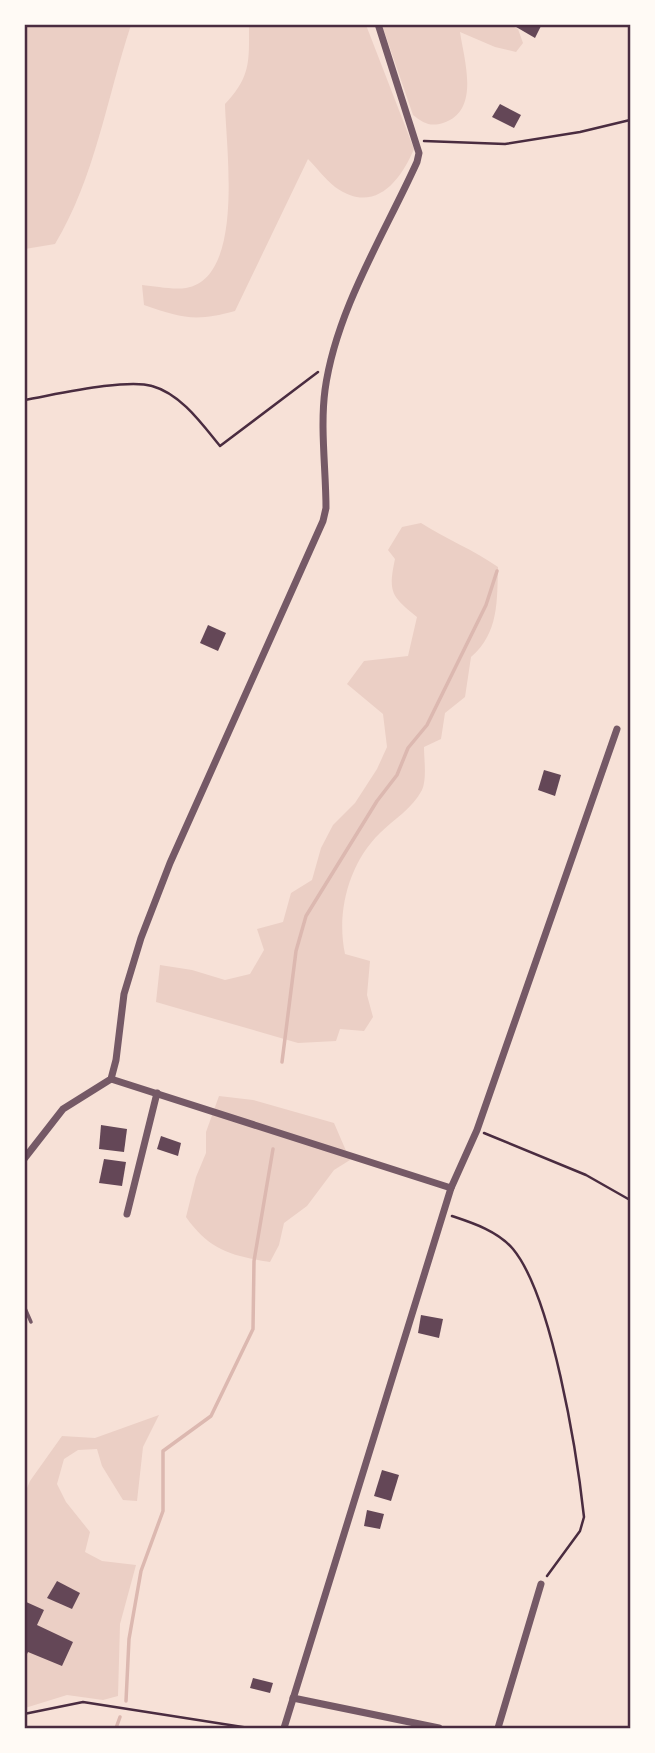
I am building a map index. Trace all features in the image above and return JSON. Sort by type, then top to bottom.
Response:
[{"type":"street","points":[[111,1079],[124,994],[141,938],[170,863],[323,520],[327,474],[325,392],[330,367],[365,271],[417,162],[417,141],[378,24]]},
{"type":"street","points":[[284,1728],[450,1188],[477,1130],[617,729]]},
{"type":"street","points":[[24,1159],[63,1109],[111,1079],[450,1188]]},
{"type":"street","points":[[127,1213],[157,1093]]},
{"type":"street","points":[[498,1728],[541,1584]]},
{"type":"street","points":[[293,1698],[439,1728]]},
{"type":"lane","points":[[24,1306],[31,1322]]},
{"type":"path","points":[[417,141],[505,144],[580,132],[631,120]]},
{"type":"path","points":[[24,400],[127,384],[152,386],[177,400],[202,423],[219,446],[316,373],[330,367]]},
{"type":"path","points":[[477,1130],[586,1175],[631,1200]]},
{"type":"path","points":[[442,1213],[498,1236],[528,1269],[537,1289],[565,1406],[584,1517],[580,1531],[541,1584]]},
{"type":"path","points":[[24,1714],[83,1702],[249,1728]]},
{"type":"shaded area","points":[[25,24],[131,25],[99,137],[69,219],[55,244],[25,249]]},
{"type":"shaded area","points":[[249,25],[366,25],[414,149],[393,183],[384,191],[362,198],[349,195],[335,187],[308,159],[235,311],[210,317],[168,313],[144,305],[142,285],[186,288],[205,279],[217,261],[225,237],[229,179],[225,104],[240,85],[247,68]]},
{"type":"shaded area","points":[[382,25],[510,25],[518,29],[523,43],[516,52],[495,47],[460,32],[466,70],[466,96],[455,117],[443,123],[430,124],[413,115]]},
{"type":"shaded area","points":[[421,523],[498,567],[495,616],[487,638],[471,657],[465,697],[445,713],[441,739],[424,747],[425,775],[422,790],[408,808],[369,845],[353,873],[348,889],[342,922],[345,954],[370,961],[367,995],[373,1017],[364,1031],[340,1029],[336,1041],[298,1043],[156,1002],[160,965],[192,970],[225,980],[250,974],[264,950],[257,929],[283,922],[291,893],[312,880],[321,848],[333,825],[355,803],[377,769],[387,747],[383,714],[347,684],[364,661],[408,656],[417,617],[402,604],[394,592],[392,579],[395,559],[388,550],[402,527]]},
{"type":"shaded area","points":[[219,1096],[253,1100],[334,1123],[350,1160],[334,1170],[307,1206],[284,1223],[279,1245],[270,1262],[222,1250],[203,1237],[186,1217],[196,1177],[206,1153],[206,1132]]},
{"type":"shaded area","points":[[159,1415],[143,1447],[137,1501],[123,1500],[102,1466],[97,1449],[78,1450],[64,1459],[57,1484],[66,1502],[90,1532],[85,1552],[102,1561],[136,1565],[120,1624],[118,1696],[103,1700],[67,1695],[25,1708],[24,1495],[30,1481],[62,1436],[95,1438]]},
{"type":"building","points":[[511,24],[542,24],[535,38]]},
{"type":"building","points":[[500,104],[521,115],[514,128],[492,117]]},
{"type":"building","points":[[208,625],[226,633],[218,651],[200,643]]},
{"type":"building","points":[[544,770],[561,775],[555,796],[538,790]]},
{"type":"building","points":[[101,1125],[127,1129],[124,1152],[99,1149]]},
{"type":"building","points":[[161,1136],[181,1143],[178,1156],[157,1149]]},
{"type":"building","points":[[104,1159],[126,1162],[122,1186],[99,1183]]},
{"type":"building","points":[[421,1315],[443,1319],[439,1338],[418,1333]]},
{"type":"building","points":[[382,1470],[399,1475],[391,1501],[374,1496]]},
{"type":"building","points":[[367,1510],[384,1514],[380,1529],[364,1526]]},
{"type":"building","points":[[57,1581],[80,1593],[72,1609],[47,1598]]},
{"type":"building","points":[[24,1601],[44,1610],[37,1625],[73,1642],[62,1666],[28,1652],[24,1660]]},
{"type":"building","points":[[253,1678],[273,1683],[270,1693],[250,1688]]},
{"type":"waterway","points":[[282,1062],[296,951],[306,916],[377,801],[397,775],[408,748],[427,725],[486,605],[497,571]]},
{"type":"waterway","points":[[126,1701],[129,1639],[141,1571],[163,1511],[163,1451],[211,1416],[253,1329],[254,1261],[273,1149]]},
{"type":"waterway","points":[[116,1728],[120,1717]]}]
